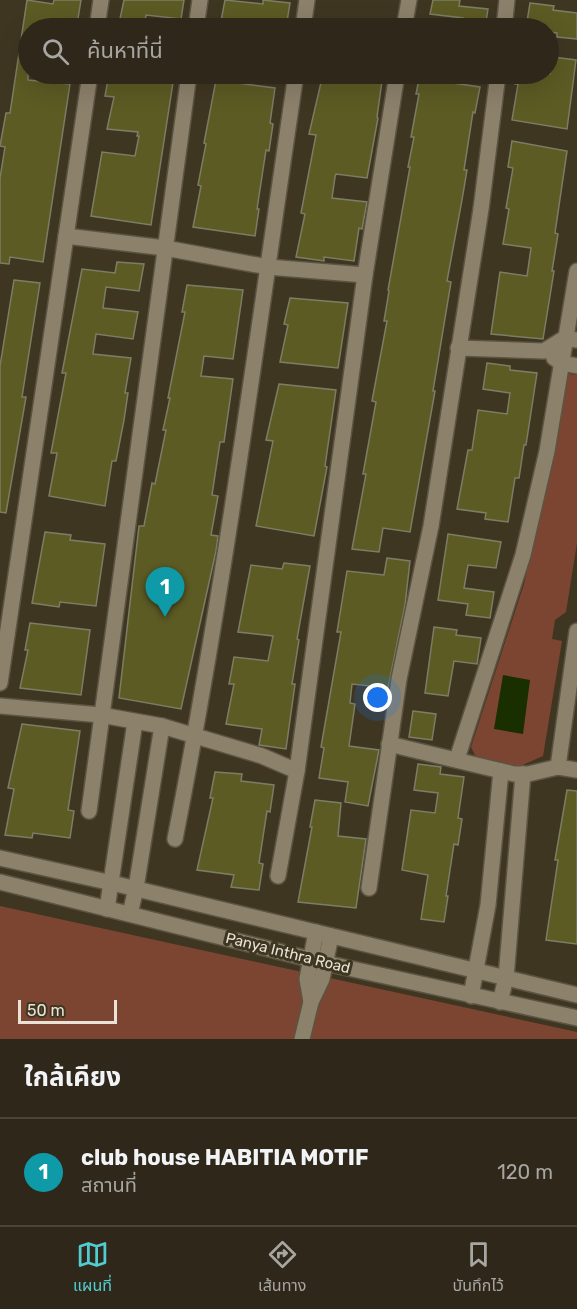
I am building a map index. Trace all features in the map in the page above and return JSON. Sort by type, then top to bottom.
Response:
[{"type":"street","points":[[98,18],[101,0]]},
{"type":"street","points":[[197,18],[200,0]]},
{"type":"street","points":[[304,18],[307,0]]},
{"type":"street","points":[[406,18],[409,0]]},
{"type":"street","points":[[505,18],[507,0]]},
{"type":"street","points":[[0,683],[89,84]]},
{"type":"street","points":[[89,811],[188,84]]},
{"type":"street","points":[[176,839],[196,736],[219,595],[295,84]]},
{"type":"street","points":[[278,876],[297,771],[365,275],[395,84]]},
{"type":"street","points":[[369,888],[399,679],[430,526],[481,209],[497,84]]},
{"type":"street","points":[[66,236],[165,248],[268,267],[365,275]]},
{"type":"street","points":[[458,759],[523,555],[547,451],[561,363],[571,339],[577,271]]},
{"type":"street","points":[[458,348],[544,351],[571,339]]},
{"type":"street","points":[[544,351],[561,363],[577,366]]},
{"type":"street","points":[[558,767],[577,631]]},
{"type":"street","points":[[0,706],[101,715],[162,726],[262,756],[297,771]]},
{"type":"street","points":[[107,909],[135,722]]},
{"type":"street","points":[[130,914],[162,726]]},
{"type":"street","points":[[389,744],[501,771],[523,774],[558,767],[577,770]]},
{"type":"street","points":[[471,996],[493,861],[501,771]]},
{"type":"street","points":[[500,1002],[506,978],[523,774]]},
{"type":"street","name":"Panya Inthra Road","points":[[0,858],[136,888],[577,995]]},
{"type":"street","points":[[493,861],[515,862]]},
{"type":"street","name":"Panya Inthra Road","points":[[0,882],[325,963],[577,1018]]},
{"type":"street","points":[[311,1002],[307,979],[310,959],[324,934]]},
{"type":"street","points":[[302,1039],[311,1002],[319,987],[325,963],[324,934]]},
{"type":"shaded area","points":[[568,374],[577,375],[577,543],[566,612],[555,620],[552,639],[562,641],[543,756],[516,768],[476,757],[471,747],[524,584]]},
{"type":"shaded area","points":[[503,675],[530,680],[523,734],[494,729]]},
{"type":"shaded area","points":[[0,906],[577,1032],[577,1039],[0,1039]]},
{"type":"building","points":[[27,0],[53,4],[54,0],[81,0],[78,18],[24,18]]},
{"type":"building","points":[[124,0],[184,0],[181,18],[146,15],[146,18],[120,18]]},
{"type":"building","points":[[225,0],[263,4],[263,0],[290,3],[288,18],[222,18]]},
{"type":"building","points":[[433,0],[460,0],[459,6],[488,9],[487,18],[430,14]]},
{"type":"building","points":[[530,3],[554,6],[553,10],[577,13],[577,39],[559,37],[559,18],[528,18]]},
{"type":"building","points":[[559,58],[576,60],[567,129],[512,120],[518,84],[559,84]]},
{"type":"building","points":[[18,60],[18,84],[70,84],[43,262],[10,257],[9,264],[0,263],[0,178],[5,147],[0,146],[6,113],[10,113]]},
{"type":"building","points":[[107,84],[173,84],[151,225],[91,216],[102,152],[135,156],[139,136],[137,136],[138,132],[107,129],[114,97],[105,96]]},
{"type":"building","points":[[215,84],[246,84],[275,88],[270,123],[273,124],[269,151],[266,150],[255,236],[193,227],[201,186],[198,185],[206,144],[204,143]]},
{"type":"building","points":[[321,84],[382,84],[367,178],[336,174],[335,177],[332,198],[367,202],[362,229],[359,228],[354,261],[324,257],[324,261],[296,257],[305,214],[301,213],[316,135],[309,134]]},
{"type":"building","points":[[418,84],[460,84],[480,87],[475,113],[473,112],[464,170],[467,170],[447,281],[451,282],[433,391],[435,391],[410,532],[383,528],[379,552],[352,549],[366,474],[363,474],[376,402],[372,401],[387,321],[384,321],[388,290],[410,167],[408,167],[414,137],[411,137],[419,94],[416,94]]},
{"type":"building","points":[[512,141],[567,151],[555,233],[558,234],[552,271],[554,271],[543,339],[491,334],[500,272],[527,276],[531,248],[503,244],[513,168],[508,167]]},
{"type":"building","points":[[117,262],[144,264],[139,291],[106,287],[103,308],[138,312],[133,339],[96,334],[93,354],[131,358],[125,393],[128,393],[124,420],[116,461],[112,461],[105,506],[49,496],[57,453],[51,453],[66,373],[62,373],[82,269],[115,273]]},
{"type":"building","points":[[14,280],[40,283],[22,397],[26,397],[6,513],[0,512],[0,366]]},
{"type":"building","points":[[187,285],[243,290],[233,359],[204,356],[201,376],[233,379],[224,442],[220,442],[212,495],[218,496],[211,535],[218,536],[216,551],[181,709],[119,698],[139,526],[144,526],[152,483],[155,484],[166,430],[163,430],[185,312],[182,312]]},
{"type":"building","points":[[290,298],[348,303],[338,368],[280,362],[288,325],[284,324]]},
{"type":"building","points":[[487,363],[510,366],[510,370],[537,373],[526,445],[524,445],[519,478],[515,478],[508,522],[485,519],[486,513],[457,509],[468,450],[472,450],[478,410],[507,414],[510,393],[483,389]]},
{"type":"building","points":[[279,384],[336,390],[325,466],[327,467],[314,536],[256,526],[273,441],[266,440]]},
{"type":"building","points":[[45,532],[71,535],[70,540],[105,544],[96,606],[60,602],[59,607],[32,603]]},
{"type":"building","points":[[448,534],[501,542],[496,568],[468,565],[464,588],[494,592],[490,618],[466,615],[468,604],[438,600]]},
{"type":"building","points":[[387,558],[410,561],[405,605],[388,688],[352,684],[350,703],[355,704],[349,746],[379,750],[368,806],[345,802],[348,782],[319,778],[324,748],[321,747],[341,632],[337,632],[347,571],[384,575]]},
{"type":"building","points":[[284,563],[310,566],[297,639],[299,640],[292,684],[295,684],[286,749],[259,745],[262,729],[226,724],[234,684],[229,684],[234,657],[268,661],[273,636],[238,632],[251,565],[282,569]]},
{"type":"building","points":[[30,623],[90,630],[81,695],[20,688],[28,650],[25,650]]},
{"type":"building","points":[[434,627],[457,630],[456,635],[481,638],[477,664],[454,661],[448,696],[425,693]]},
{"type":"building","points":[[413,711],[436,714],[432,740],[409,737]]},
{"type":"building","points":[[22,724],[80,731],[68,810],[74,811],[70,838],[33,833],[32,838],[5,835],[14,789],[8,788]]},
{"type":"building","points":[[418,764],[441,767],[440,774],[464,777],[458,818],[462,819],[458,845],[454,844],[444,922],[421,919],[428,875],[402,870],[411,810],[435,813],[438,793],[414,790]]},
{"type":"building","points":[[215,772],[242,774],[241,781],[274,785],[270,812],[267,811],[259,863],[263,864],[259,890],[231,887],[234,875],[197,870],[213,798],[210,798]]},
{"type":"building","points":[[567,790],[577,791],[577,944],[546,940],[558,860],[555,860]]},
{"type":"building","points":[[315,800],[341,803],[338,836],[366,839],[356,908],[298,902]]},
{"type":"place","name":"club house HABITIA MOTIF","points":[[165,617]]}]
